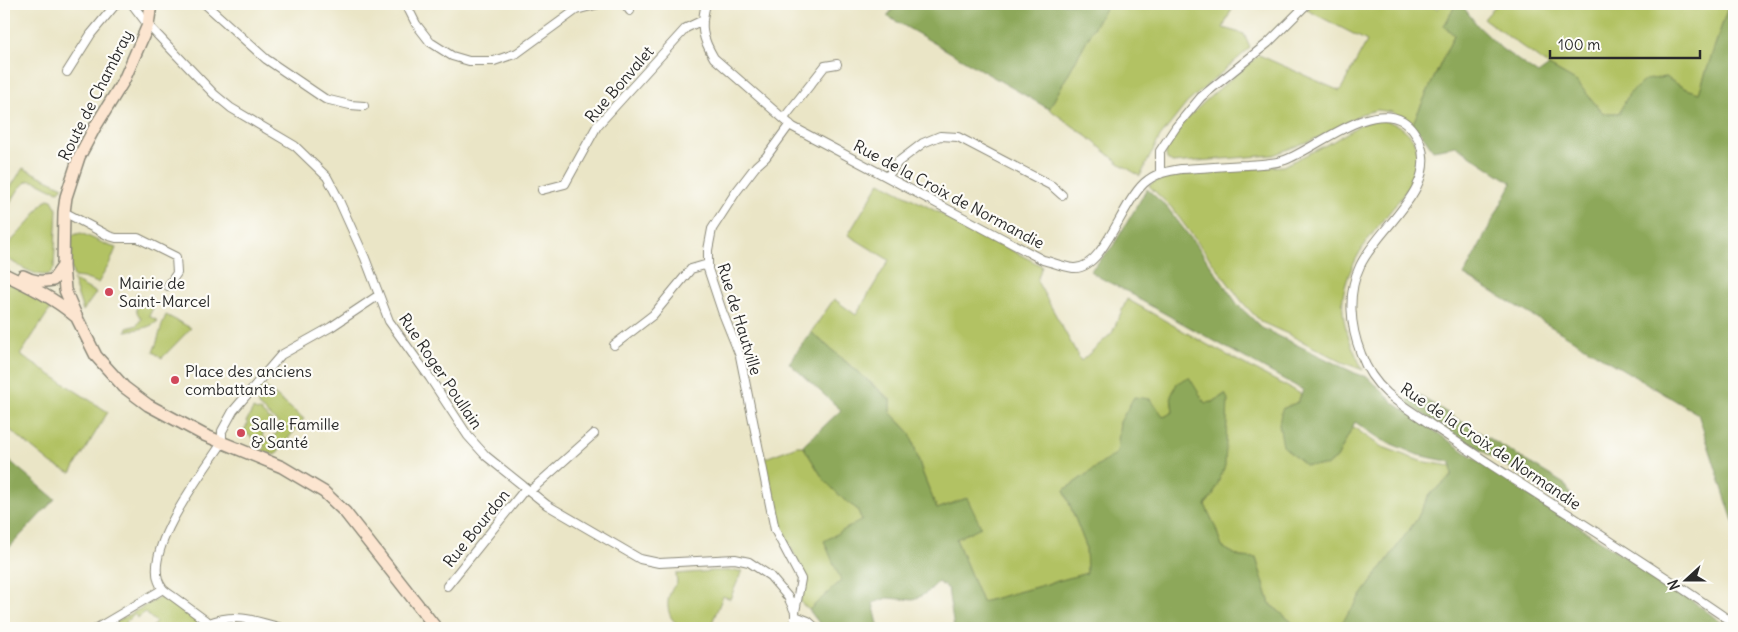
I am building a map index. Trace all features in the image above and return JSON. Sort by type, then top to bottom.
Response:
[{"type":"street","points":[[67,72],[92,34],[116,4]]},
{"type":"street","name":"Rue Roger Poullain","points":[[132,4],[148,25],[214,94],[231,108],[295,146],[310,158],[327,177],[365,258],[389,321],[430,378],[468,436],[486,456],[547,505],[640,559],[658,563],[735,559],[749,562],[770,576],[788,597],[795,614]]},
{"type":"street","name":"Route de Chambray","points":[[66,290],[62,266],[66,197],[79,157],[124,80],[148,25],[151,4]]},
{"type":"street","points":[[206,4],[266,59],[325,99],[364,106]]},
{"type":"street","points":[[406,4],[416,24],[430,42],[452,56],[469,61],[494,61],[517,54],[576,10],[599,4]]},
{"type":"street","points":[[626,4],[630,11]]},
{"type":"street","name":"Rue de la Croix de Normandie","points":[[706,4],[702,26],[706,44],[714,58],[787,121],[1043,260],[1073,268],[1090,262],[1102,249],[1134,194],[1148,180],[1160,174],[1181,169],[1283,161],[1360,120],[1384,115],[1403,121],[1417,136],[1423,152],[1424,168],[1418,188],[1374,244],[1360,266],[1351,298],[1355,337],[1361,355],[1372,375],[1386,392],[1404,406],[1493,466],[1645,563],[1734,625]]},
{"type":"street","points":[[1160,174],[1160,151],[1176,127],[1201,97],[1268,43],[1307,4]]},
{"type":"street","name":"Rue Bonvalet","points":[[542,190],[564,184],[597,126],[686,28],[703,20]]},
{"type":"street","name":"Rue de Hautville","points":[[794,628],[801,579],[775,530],[740,356],[708,269],[708,250],[712,229],[736,192],[756,166],[766,157],[787,121],[825,66],[837,64]]},
{"type":"street","points":[[888,176],[898,162],[923,143],[940,136],[958,137],[1052,186],[1062,195]]},
{"type":"street","points":[[64,212],[109,236],[116,238],[138,238],[176,257],[177,274],[168,286]]},
{"type":"street","points":[[614,346],[653,315],[691,270],[708,264]]},
{"type":"street","points":[[4,266],[31,281],[42,282],[52,280],[62,266]]},
{"type":"street","points":[[4,274],[62,305],[77,318]]},
{"type":"street","points":[[45,295],[54,295],[66,290],[77,318],[96,356],[124,387],[148,405],[222,443],[282,467],[324,492],[345,512],[436,628]]},
{"type":"street","points":[[281,628],[248,618],[231,618],[209,626],[163,589],[156,576],[155,565],[161,545],[173,518],[222,443],[222,431],[233,411],[281,355],[331,327],[379,295]]},
{"type":"street","name":"Rue Bourdon","points":[[447,586],[528,490],[594,434]]},
{"type":"street","points":[[97,628],[163,589]]},
{"type":"street","points":[[795,614],[808,620],[816,628]]},
{"type":"green space","points":[[897,4],[1108,4],[1049,109],[887,16]]},
{"type":"green space","points":[[1108,4],[1234,4],[1223,28],[1244,34],[1250,48],[1187,103],[1160,137],[1140,176],[1120,164],[1088,137],[1049,109]]},
{"type":"green space","points":[[1312,4],[1428,4],[1437,9],[1439,4],[1456,4],[1444,26],[1454,35],[1412,125],[1392,112],[1377,110],[1361,114],[1320,137],[1273,155],[1172,163],[1167,159],[1166,151],[1170,140],[1191,114],[1259,55],[1340,91],[1367,41],[1307,10]]},
{"type":"green space","points":[[1456,4],[1461,4],[1478,26],[1502,49],[1538,74],[1549,66],[1577,82],[1603,113],[1619,113],[1629,94],[1645,80],[1665,77],[1684,88],[1699,93],[1729,4],[1734,4],[1734,524],[1698,414],[1464,275],[1512,183],[1456,146],[1433,150],[1412,125],[1454,35],[1444,26]]},
{"type":"green space","points":[[1497,4],[1729,4],[1699,93],[1684,88],[1665,77],[1629,94],[1619,113],[1603,113],[1577,82],[1549,66],[1484,19]]},
{"type":"green space","points":[[1378,119],[1397,125],[1407,132],[1414,142],[1420,160],[1415,177],[1360,252],[1345,287],[1343,308],[1346,330],[1363,370],[1342,362],[1261,322],[1243,303],[1171,207],[1149,186],[1169,176],[1283,166],[1332,142],[1361,124]]},
{"type":"green space","points":[[23,168],[63,187],[59,191],[27,181],[19,189],[4,213],[4,197]]},
{"type":"green space","points":[[880,182],[1042,266],[1037,281],[1081,361],[1112,333],[1127,299],[1208,345],[1301,394],[1298,402],[1282,409],[1326,466],[1337,458],[1352,426],[1380,446],[1420,461],[1451,466],[1452,476],[1429,495],[1417,519],[1338,628],[1299,628],[1270,604],[1256,558],[1240,557],[1222,547],[1205,505],[1213,495],[1226,441],[1227,399],[1225,394],[1213,402],[1205,403],[1171,396],[1173,412],[1164,417],[1150,399],[1120,422],[1117,453],[1064,490],[1086,546],[1087,573],[982,602],[956,539],[967,498],[937,509],[910,433],[890,412],[890,399],[811,332],[834,299],[856,315],[889,260],[848,235]]},
{"type":"green space","points":[[1147,189],[1167,207],[1238,305],[1262,328],[1359,375],[1368,377],[1394,403],[1490,469],[1690,599],[1729,628],[1338,628],[1417,519],[1429,495],[1452,476],[1451,462],[1418,455],[1382,440],[1355,422],[1337,458],[1326,466],[1305,465],[1283,446],[1279,424],[1282,409],[1298,402],[1303,390],[1090,271],[1113,246]]},
{"type":"green space","points":[[48,199],[52,200],[57,209],[54,268],[50,274],[44,275],[32,272],[4,257],[4,249]]},
{"type":"green space","points":[[81,233],[116,248],[110,263],[98,283],[74,277],[71,267],[69,236]]},
{"type":"green space","points":[[4,279],[53,305],[20,355],[108,412],[71,473],[52,464],[4,425]]},
{"type":"green space","points":[[73,280],[96,293],[83,311]]},
{"type":"green space","points":[[136,294],[144,299],[143,302],[153,308],[149,316],[158,321],[147,327],[126,331],[127,328],[137,325],[141,319],[136,310],[138,304]]},
{"type":"green space","points":[[166,315],[191,328],[162,358],[153,352]]},
{"type":"green space","points":[[811,332],[890,400],[890,412],[910,433],[937,509],[967,498],[981,527],[956,539],[982,602],[1087,573],[1086,546],[1064,490],[1117,453],[1120,422],[1134,397],[1150,399],[1164,417],[1173,412],[1171,396],[1177,383],[1189,377],[1205,403],[1213,402],[1225,394],[1228,399],[1225,466],[1213,495],[1205,505],[1222,547],[1240,557],[1256,558],[1270,604],[1299,628],[954,628],[948,589],[938,582],[929,591],[914,600],[887,598],[873,603],[879,628],[823,628],[809,610],[841,581],[824,541],[862,520],[857,509],[843,499],[824,480],[803,446],[841,410],[789,363]]},
{"type":"green space","points":[[263,385],[304,419],[275,455],[263,451],[265,447],[243,431],[248,424],[246,422],[253,409],[259,410],[272,421],[262,435],[269,442],[282,426],[258,406],[258,402],[253,397]]},
{"type":"green space","points":[[1413,392],[1566,485],[1576,508],[1406,404]]},
{"type":"green space","points":[[797,446],[803,446],[824,480],[843,499],[857,509],[862,520],[841,581],[809,610],[800,602],[805,585],[801,567],[781,529],[763,459]]},
{"type":"green space","points":[[4,456],[55,499],[4,553]]},
{"type":"green space","points":[[742,571],[730,599],[723,596],[710,628],[683,628],[672,619],[668,608],[670,594],[677,583],[676,574]]},
{"type":"green space","points":[[159,598],[167,599],[197,621],[202,628],[152,628],[156,622],[144,612],[138,618],[134,614],[126,622],[130,626],[128,628],[112,628],[109,626]]},
{"type":"place","name":"Mairie de Saint-Marcel","points":[[109,292]]},
{"type":"place","name":"Place des anciens combattants","points":[[175,380]]},
{"type":"place","name":"Salle Famille & Santé","points":[[241,433]]}]
